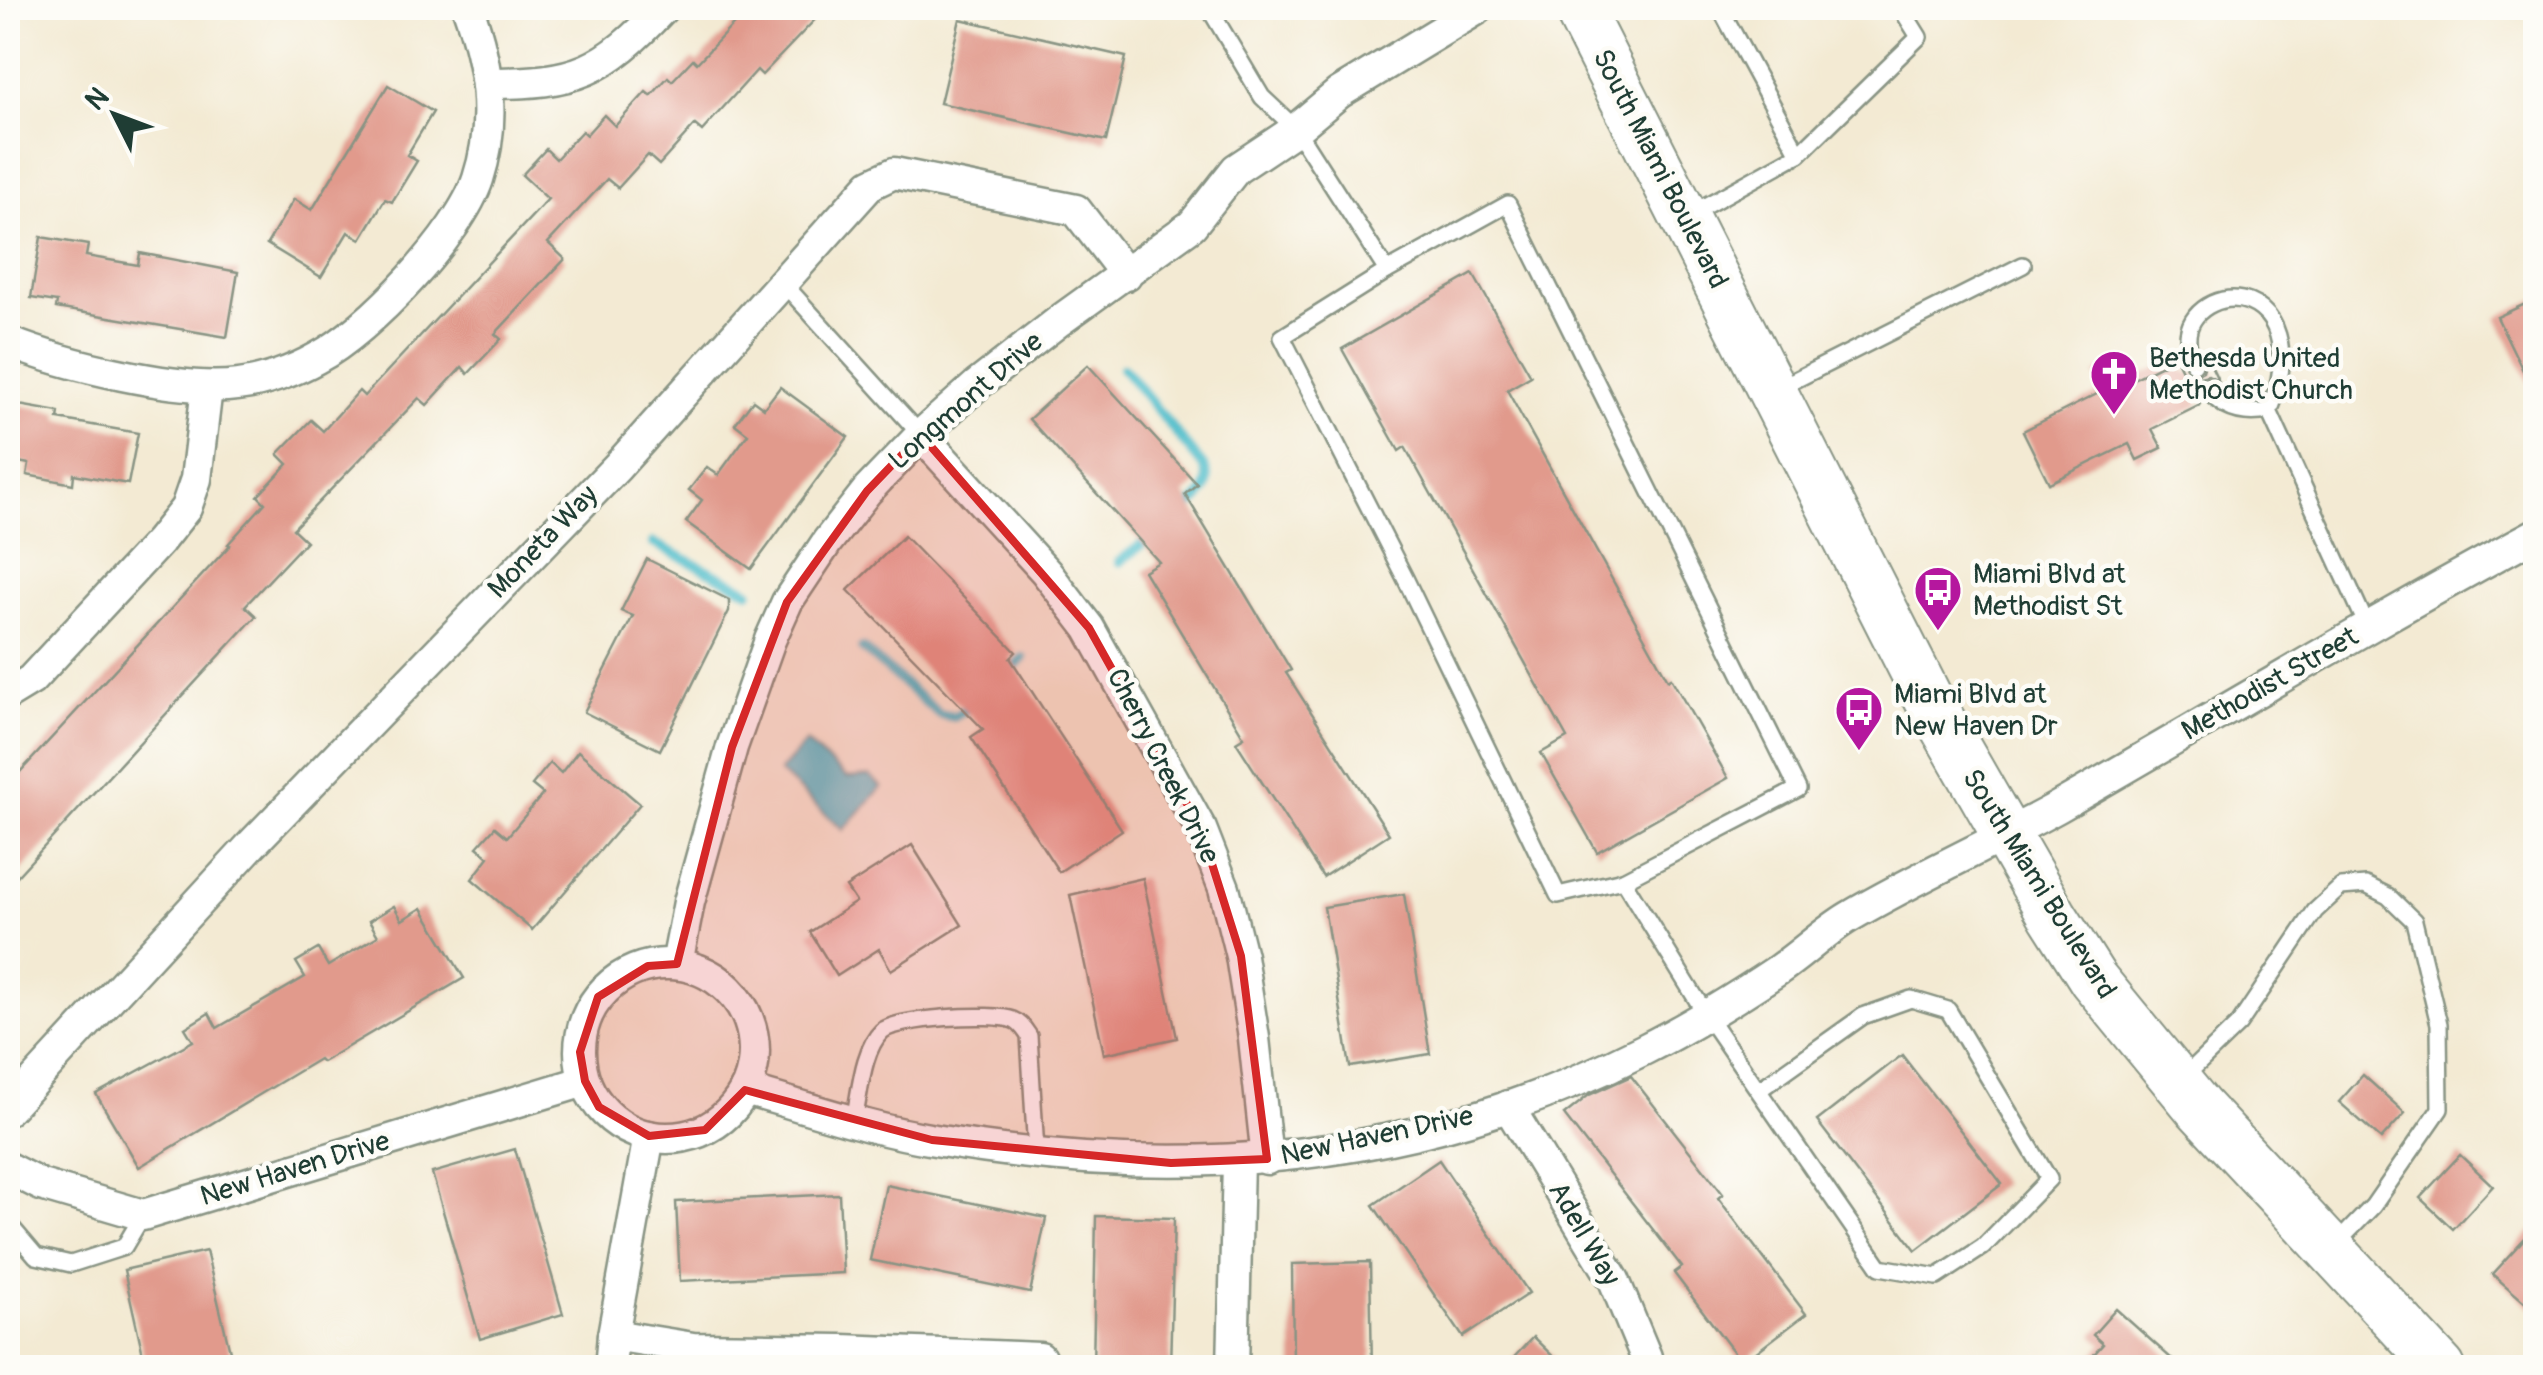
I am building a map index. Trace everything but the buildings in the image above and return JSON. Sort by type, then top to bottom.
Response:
[{"type":"main road","name":"South Miami Boulevard","points":[[1578,8],[1930,702],[2005,836],[2093,979],[2178,1083],[2440,1368]]},
{"type":"street","points":[[8,342],[44,356],[206,388],[246,384],[320,358],[384,305],[455,223],[478,180],[489,124],[489,83],[468,8]]},
{"type":"street","points":[[489,83],[548,82],[595,68],[635,38],[663,8]]},
{"type":"street","name":"Longmont Drive","points":[[677,964],[732,747],[787,602],[867,491],[921,435],[1026,346],[1192,225],[1236,170],[1296,129],[1339,93],[1480,8]]},
{"type":"street","name":"Moneta Way","points":[[8,1109],[253,843],[616,467],[870,184],[894,173],[1076,210],[1126,275]]},
{"type":"street","points":[[8,694],[31,680],[186,508],[196,478],[206,388]]},
{"type":"street","name":"Cherry Creek Drive","points":[[921,435],[1046,572],[1089,628],[1201,829],[1224,888],[1254,1038],[1252,1160],[1233,1368]]},
{"type":"street","name":"Methodist Street","points":[[2005,836],[2536,534]]},
{"type":"street","name":"New Haven Drive","points":[[745,1090],[932,1140],[1036,1152],[1171,1163],[1252,1160],[1329,1151],[1416,1133],[1508,1106],[1644,1050],[1779,969],[1846,918],[2005,836]]},
{"type":"street","points":[[677,964],[704,972],[727,987],[744,1009],[753,1035],[754,1063],[745,1090],[728,1113],[705,1130],[678,1138],[649,1136],[622,1126],[599,1107],[585,1081],[580,1052],[584,1023],[598,997],[621,977],[648,966],[677,964]]},
{"type":"street","name":"New Haven Drive","points":[[143,1215],[585,1081]]},
{"type":"street","name":"Adell Way","points":[[1508,1106],[1614,1280],[1646,1357],[1646,1368]]},
{"type":"street","points":[[610,1368],[649,1136]]},
{"type":"street","points":[[8,1168],[41,1185],[143,1215]]},
{"type":"street","points":[[613,1335],[693,1348],[1040,1358]]},
{"type":"lane","points":[[1210,8],[1262,97],[1296,129],[1387,272]]},
{"type":"lane","points":[[1720,8],[1799,154]]},
{"type":"lane","points":[[1684,218],[1799,154],[1918,37],[1902,8]]},
{"type":"lane","points":[[1508,204],[1798,789],[1623,880],[1558,895],[1406,580],[1282,337],[1387,272],[1508,204]]},
{"type":"lane","points":[[1772,392],[2023,265]]},
{"type":"lane","points":[[784,284],[921,435]]},
{"type":"lane","points":[[2194,364],[2188,341],[2198,314],[2210,304],[2227,299],[2248,301],[2264,312],[2282,354],[2282,378],[2269,412],[2368,628]]},
{"type":"lane","points":[[2205,386],[2212,397],[2238,412],[2269,412]]},
{"type":"lane","points":[[1623,880],[1706,1013],[1758,1090],[1880,1267],[1937,1277],[1983,1247],[2049,1179],[1948,1010],[1911,999],[1863,1016],[1758,1090]]},
{"type":"lane","points":[[2178,1083],[2239,1024],[2315,911],[2341,887],[2366,885],[2388,896],[2414,920],[2439,1024],[2440,1109],[2374,1206],[2330,1250]]},
{"type":"lane","points":[[854,1120],[870,1048],[883,1030],[900,1022],[1001,1016],[1018,1021],[1029,1036],[1036,1152]]},
{"type":"lane","points":[[8,1223],[36,1256],[71,1264],[124,1247],[143,1215]]},
{"type":"highlighted area","points":[[921,435],[1089,628],[1201,829],[1241,956],[1267,1159],[1171,1163],[932,1140],[745,1090],[705,1130],[649,1136],[599,1107],[585,1081],[580,1052],[598,997],[648,966],[677,964],[732,747],[787,602],[867,491]]},
{"type":"water","points":[[806,742],[847,778],[870,776],[882,787],[843,830],[779,772]]},
{"type":"waterway","points":[[1123,368],[1204,467],[1206,487],[1183,511]]},
{"type":"waterway","points":[[1119,562],[1150,538]]},
{"type":"waterway","points":[[653,543],[749,591]]},
{"type":"waterway","points":[[862,648],[939,714],[954,717],[975,703]]},
{"type":"waterway","points":[[1006,675],[1023,658]]},
{"type":"place","name":"Bethesda United Methodist Church","points":[[2114,416]]},
{"type":"place","name":"Miami Blvd at Methodist St","points":[[1938,632]]},
{"type":"place","name":"Miami Blvd at New Haven Dr","points":[[1859,752]]}]
